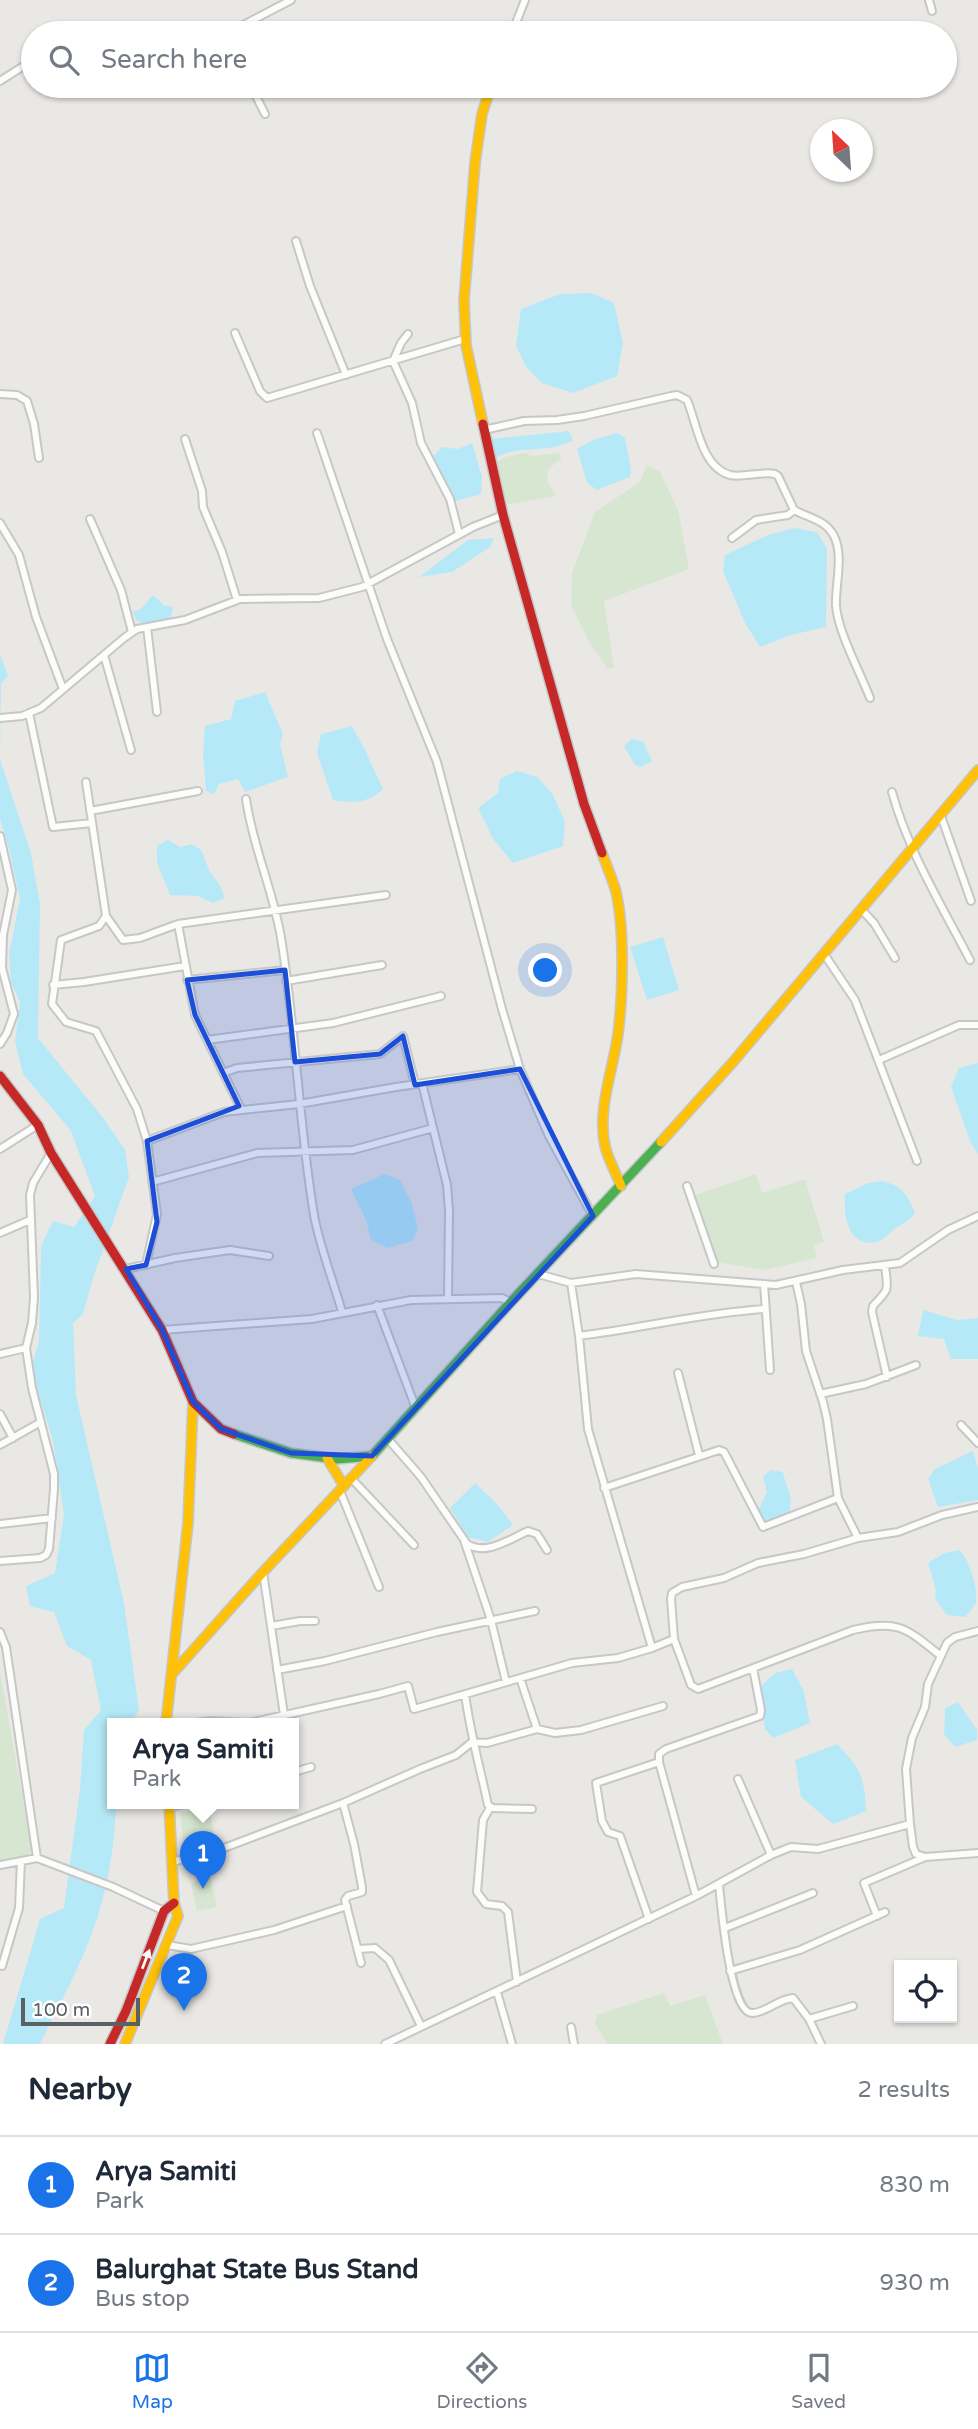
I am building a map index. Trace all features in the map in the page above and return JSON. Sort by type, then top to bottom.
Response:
[{"type":"main road","points":[[487,98],[482,114],[475,163],[464,301],[466,339],[503,515],[584,804],[615,890],[620,921],[621,993],[618,1033],[603,1132],[605,1148],[621,1186]]},
{"type":"main road","points":[[172,1675],[510,1302],[621,1186],[733,1062],[978,770]]},
{"type":"main road","points":[[0,1076],[38,1125],[51,1153],[162,1330],[193,1402],[194,1464],[191,1502],[167,1718]]},
{"type":"main road","points":[[0,1089],[42,1136]]},
{"type":"main road","points":[[193,1402],[221,1429],[291,1453],[350,1459],[372,1456]]},
{"type":"main road","points":[[327,1458],[345,1485]]},
{"type":"main road","points":[[125,2044],[178,1916],[174,1903],[169,1809]]},
{"type":"main road","points":[[110,2044],[126,2011],[164,1911],[174,1903]]},
{"type":"street","points":[[252,21],[291,0]]},
{"type":"street","points":[[517,21],[525,0]]},
{"type":"street","points":[[929,0],[932,11]]},
{"type":"street","points":[[0,81],[21,68]]},
{"type":"street","points":[[257,98],[265,114]]},
{"type":"street","points":[[296,241],[310,285],[346,375]]},
{"type":"street","points":[[235,333],[260,391],[267,398],[466,339]]},
{"type":"street","points":[[408,334],[393,361],[412,403],[421,443],[450,499],[460,534]]},
{"type":"street","points":[[0,394],[17,395],[27,401],[34,424],[39,458]]},
{"type":"street","points":[[484,430],[524,421],[557,420],[677,395],[687,400],[704,446],[717,468],[733,475],[775,474],[794,510],[820,521],[834,534],[838,550],[836,606],[839,624],[870,698]]},
{"type":"street","points":[[317,433],[387,639],[437,762],[520,1069],[549,1136],[593,1216]]},
{"type":"street","points":[[185,439],[202,491],[203,507],[222,552],[237,600]]},
{"type":"street","points":[[732,538],[756,520],[781,517],[794,510]]},
{"type":"street","points":[[0,718],[25,715],[41,708],[132,632],[186,620],[250,597],[336,596],[369,584],[460,534],[503,515]]},
{"type":"street","points":[[90,519],[121,590],[132,632]]},
{"type":"street","points":[[0,523],[19,555],[36,617],[63,689]]},
{"type":"street","points":[[147,627],[157,712]]},
{"type":"street","points":[[104,655],[131,750]]},
{"type":"street","points":[[25,715],[53,827],[92,823]]},
{"type":"street","points":[[86,782],[106,916],[122,940],[140,938],[178,924],[386,895]]},
{"type":"street","points":[[90,811],[198,791]]},
{"type":"street","points":[[892,792],[912,848],[971,960]]},
{"type":"street","points":[[246,799],[253,837],[276,911],[315,1217],[342,1312]]},
{"type":"street","points":[[941,814],[971,901]]},
{"type":"street","points":[[0,836],[12,884],[2,935],[2,956],[3,973],[14,1014],[8,1033],[0,1044]]},
{"type":"street","points":[[861,909],[874,923],[895,958]]},
{"type":"street","points":[[106,916],[99,926],[61,940],[52,1004],[62,1019],[71,1024],[93,1028],[137,1109],[147,1141],[158,1214],[146,1265]]},
{"type":"street","points":[[178,924],[195,1015],[241,1109]]},
{"type":"street","points":[[824,954],[855,1000],[917,1161]]},
{"type":"street","points":[[286,981],[382,965]]},
{"type":"street","points":[[54,985],[185,967]]},
{"type":"street","points":[[187,981],[285,970]]},
{"type":"street","points":[[207,1040],[293,1030],[442,996]]},
{"type":"street","points":[[879,1060],[960,1025],[978,1025]]},
{"type":"street","points":[[223,1073],[237,1068],[380,1054],[404,1036],[433,1128],[447,1185],[448,1299]]},
{"type":"street","points":[[147,1141],[224,1112],[299,1104],[520,1069]]},
{"type":"street","points":[[0,1149],[33,1128]]},
{"type":"street","points":[[152,1182],[257,1153],[353,1150],[433,1128]]},
{"type":"street","points":[[0,1561],[40,1558],[46,1555],[49,1549],[54,1474],[32,1388],[26,1348],[34,1297],[30,1195],[33,1183],[51,1153]]},
{"type":"street","points":[[687,1186],[714,1264]]},
{"type":"street","points":[[538,1274],[571,1283],[636,1274],[764,1284],[796,1282],[843,1270],[900,1263],[948,1230],[978,1216]]},
{"type":"street","points":[[0,1233],[30,1220]]},
{"type":"street","points":[[125,1269],[230,1250],[268,1256]]},
{"type":"street","points":[[885,1266],[887,1290],[873,1306],[872,1312],[887,1377]]},
{"type":"street","points":[[796,1282],[802,1304],[806,1351],[827,1419],[838,1498],[858,1538]]},
{"type":"street","points":[[571,1283],[588,1429],[652,1648]]},
{"type":"street","points":[[764,1284],[769,1370]]},
{"type":"street","points":[[162,1330],[312,1319],[411,1300],[502,1298],[510,1302]]},
{"type":"street","points":[[377,1305],[416,1408]]},
{"type":"street","points":[[579,1336],[724,1312],[765,1309]]},
{"type":"street","points":[[0,1354],[26,1348]]},
{"type":"street","points":[[820,1394],[887,1377],[916,1365]]},
{"type":"street","points":[[678,1373],[699,1455]]},
{"type":"street","points":[[0,1414],[13,1438]]},
{"type":"street","points":[[0,1446],[41,1422]]},
{"type":"street","points":[[961,1425],[978,1443]]},
{"type":"street","points":[[388,1439],[421,1476],[464,1540],[472,1547],[501,1544],[532,1531],[547,1550]]},
{"type":"street","points":[[604,1488],[719,1450],[724,1452],[763,1527],[838,1498]]},
{"type":"street","points":[[345,1485],[414,1545]]},
{"type":"street","points":[[345,1485],[379,1587]]},
{"type":"street","points":[[941,1656],[902,1628],[890,1624],[875,1625],[853,1630],[695,1689],[691,1685],[674,1639],[671,1599],[676,1590],[729,1577],[758,1563],[804,1554],[858,1538],[898,1532],[942,1515],[978,1507]]},
{"type":"street","points":[[0,1524],[52,1518]]},
{"type":"street","points":[[464,1540],[491,1620],[506,1682]]},
{"type":"street","points":[[263,1572],[284,1715]]},
{"type":"street","points":[[277,1670],[536,1611]]},
{"type":"street","points":[[271,1626],[315,1621]]},
{"type":"street","points":[[925,1857],[915,1851],[906,1769],[908,1754],[925,1707],[928,1684],[941,1656],[951,1639],[978,1631]]},
{"type":"street","points":[[0,1632],[6,1647],[37,1858]]},
{"type":"street","points":[[271,1718],[379,1695],[408,1686],[414,1709],[572,1663],[618,1658],[674,1639]]},
{"type":"street","points":[[696,1896],[659,1754],[666,1749],[760,1716],[753,1668]]},
{"type":"street","points":[[520,1678],[537,1730]]},
{"type":"street","points":[[465,1694],[472,1742],[490,1808],[483,1820],[477,1892],[486,1904],[502,1906],[508,1912],[517,1982]]},
{"type":"street","points":[[172,1862],[216,1851],[343,1803],[456,1755],[472,1742],[487,1743],[537,1730],[555,1733],[581,1730],[663,1706]]},
{"type":"street","points":[[649,1919],[620,1836],[608,1832],[602,1821],[596,1783],[659,1762]]},
{"type":"street","points":[[299,1771],[311,1767]]},
{"type":"street","points":[[738,1779],[771,1855]]},
{"type":"street","points":[[343,1803],[363,1890],[345,1897],[361,1963]]},
{"type":"street","points":[[490,1808],[532,1809]]},
{"type":"street","points":[[385,2044],[395,2042],[421,2026],[719,1885],[771,1855],[791,1847],[818,1849],[911,1824]]},
{"type":"street","points":[[877,1916],[864,1883],[925,1857],[978,1853]]},
{"type":"street","points":[[0,1865],[37,1858],[113,1887],[164,1911]]},
{"type":"street","points":[[2,1966],[19,1908],[21,1861]]},
{"type":"street","points":[[719,1885],[730,1971],[744,2011],[752,2013],[793,1997],[809,2019],[821,2044]]},
{"type":"street","points":[[724,1928],[813,1893]]},
{"type":"street","points":[[167,1945],[191,1949],[274,1930],[347,1906]]},
{"type":"street","points":[[730,1971],[800,1951],[885,1912]]},
{"type":"street","points":[[358,1949],[374,1948],[389,1960],[421,2026]]},
{"type":"street","points":[[497,1992],[512,2044]]},
{"type":"street","points":[[809,2019],[852,2006]]},
{"type":"street","points":[[571,2027],[574,2044]]},
{"type":"highlighted area","points":[[285,970],[295,1062],[380,1054],[403,1036],[415,1085],[520,1069],[593,1216],[372,1456],[291,1453],[221,1429],[193,1402],[162,1330],[126,1269],[146,1265],[157,1222],[147,1141],[239,1106],[195,1015],[187,980]]},
{"type":"green space","points":[[525,453],[532,456],[560,453],[561,459],[548,469],[547,481],[556,496],[503,505],[493,464],[505,457]]},
{"type":"green space","points":[[647,465],[660,472],[678,510],[689,569],[604,601],[614,668],[607,668],[588,640],[571,605],[572,573],[595,512],[640,482]]},
{"type":"green space","points":[[756,1174],[762,1193],[805,1179],[824,1242],[814,1245],[817,1258],[764,1270],[711,1261],[693,1196]]},
{"type":"green space","points":[[0,1672],[32,1850],[23,1859],[0,1863]]},
{"type":"green space","points":[[210,1809],[215,1846],[185,1853],[180,1813]]},
{"type":"green space","points":[[210,1876],[217,1907],[197,1911],[191,1883]]},
{"type":"green space","points":[[664,1993],[670,2006],[705,1995],[723,2044],[608,2044],[595,2024],[597,2015]]},
{"type":"water","points":[[591,293],[614,303],[623,343],[617,376],[573,393],[542,383],[526,367],[516,345],[521,309],[560,294]]},
{"type":"water","points":[[569,431],[573,440],[564,444],[513,451],[494,459],[490,439]]},
{"type":"water","points":[[617,433],[625,438],[630,477],[597,490],[587,483],[577,449],[593,440]]},
{"type":"water","points":[[472,443],[482,477],[481,494],[455,501],[433,457],[442,447],[458,449]]},
{"type":"water","points":[[794,528],[817,532],[827,549],[826,627],[791,635],[760,647],[745,623],[723,571],[725,555],[768,535]]},
{"type":"water","points":[[494,538],[490,547],[452,572],[419,577],[468,540]]},
{"type":"water","points":[[153,595],[165,606],[173,607],[171,619],[143,623],[137,621],[132,611],[140,610]]},
{"type":"water","points":[[0,654],[8,675],[1,684],[0,759]]},
{"type":"water","points":[[265,692],[283,734],[280,744],[288,777],[245,792],[238,779],[219,784],[214,794],[206,791],[203,753],[205,726],[231,719],[235,701]]},
{"type":"water","points":[[352,726],[383,789],[360,801],[333,800],[317,753],[321,734]]},
{"type":"water","points":[[632,739],[643,741],[652,761],[641,767],[635,765],[624,746]]},
{"type":"water","points":[[0,759],[31,853],[40,904],[38,1038],[104,1119],[125,1150],[129,1177],[83,1314],[73,1323],[76,1395],[124,1603],[139,1710],[134,1718],[107,1718],[107,1809],[116,1809],[106,1888],[85,1950],[40,2044],[3,2044],[40,1919],[64,1908],[80,1789],[84,1730],[101,1710],[91,1660],[67,1646],[54,1612],[30,1606],[26,1586],[55,1573],[64,1515],[53,1441],[31,1369],[39,1341],[41,1246],[53,1221],[74,1227],[95,1196],[71,1131],[23,1074],[15,1042],[20,1002],[11,983],[9,954],[20,899],[0,819]]},
{"type":"water","points":[[517,771],[537,777],[552,793],[565,822],[563,846],[513,863],[493,839],[478,808],[498,793],[500,779]]},
{"type":"water","points":[[168,840],[180,847],[192,844],[201,850],[225,898],[213,903],[198,896],[170,895],[157,858],[158,845]]},
{"type":"water","points":[[663,937],[679,990],[647,1000],[630,947]]},
{"type":"water","points":[[978,1063],[978,1154],[970,1141],[951,1087],[959,1068]]},
{"type":"water","points":[[384,1174],[400,1180],[412,1204],[418,1229],[412,1241],[387,1248],[371,1240],[366,1220],[351,1189]]},
{"type":"water","points":[[883,1181],[903,1192],[915,1212],[909,1220],[882,1240],[859,1240],[849,1228],[845,1194],[868,1183]]},
{"type":"water","points":[[923,1310],[957,1320],[978,1318],[978,1359],[951,1359],[944,1339],[918,1336]]},
{"type":"water","points":[[973,1451],[978,1469],[978,1500],[938,1507],[928,1479],[935,1469]]},
{"type":"water","points":[[771,1470],[783,1472],[790,1508],[789,1515],[766,1520],[757,1514],[767,1492],[763,1476]]},
{"type":"water","points":[[475,1483],[498,1505],[513,1525],[488,1542],[468,1537],[450,1508]]},
{"type":"water","points":[[960,1550],[976,1590],[976,1603],[965,1617],[947,1615],[935,1599],[936,1590],[928,1563],[944,1553]]},
{"type":"water","points":[[792,1669],[804,1692],[810,1723],[773,1738],[765,1729],[759,1688],[775,1673]]},
{"type":"water","points":[[958,1702],[977,1730],[977,1740],[955,1747],[944,1734],[945,1708]]},
{"type":"water","points":[[837,1744],[857,1767],[864,1789],[866,1811],[833,1824],[801,1797],[795,1760]]},
{"type":"traffic: fast","points":[[234,1434],[291,1453],[337,1459],[372,1456],[661,1142]]},
{"type":"traffic: slow","points":[[483,424],[466,345],[464,301],[475,163],[482,114],[487,98]]},
{"type":"traffic: slow","points":[[661,1142],[733,1062],[978,770]]},
{"type":"traffic: slow","points":[[602,853],[618,903],[622,960],[618,1034],[604,1104],[603,1132],[606,1151],[621,1186]]},
{"type":"traffic: slow","points":[[167,1718],[188,1523],[193,1402]]},
{"type":"traffic: slow","points":[[172,1674],[372,1456]]},
{"type":"traffic: slow","points":[[327,1458],[344,1486]]},
{"type":"traffic: slow","points":[[125,2044],[178,1916],[174,1903],[169,1809]]},
{"type":"traffic: jam","points":[[483,424],[503,515],[584,804],[602,853]]},
{"type":"traffic: jam","points":[[0,1076],[38,1125],[51,1153],[162,1330],[193,1402],[221,1429],[234,1434]]},
{"type":"traffic: jam","points":[[110,2044],[126,2011],[164,1911],[174,1903]]},
{"type":"place","name":"Arya Samiti","points":[[203,1889]]},
{"type":"place","name":"Balurghat State Bus Stand","points":[[184,2011]]}]
